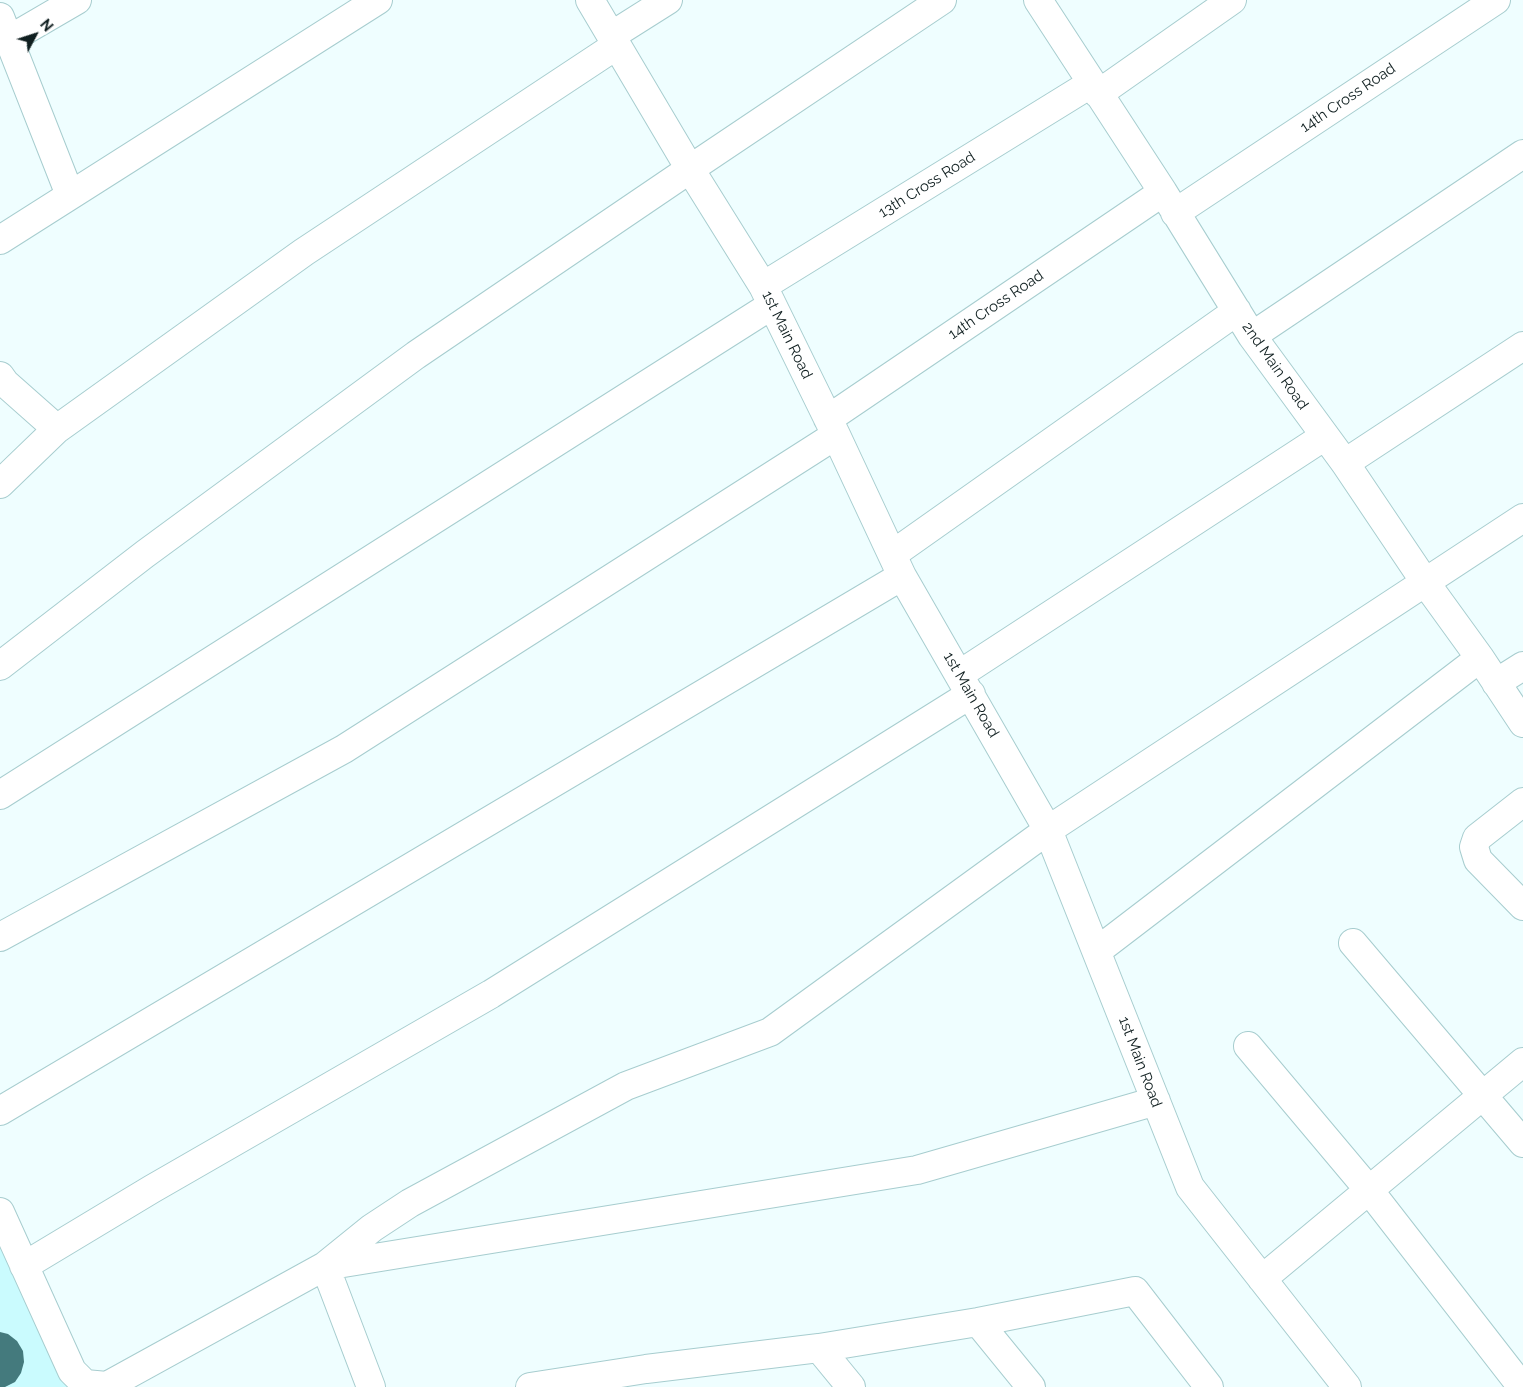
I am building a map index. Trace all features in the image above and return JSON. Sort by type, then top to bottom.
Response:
[{"type":"street","points":[[70,195],[5,28],[77,0]]},
{"type":"street","points":[[0,240],[378,0]]},
{"type":"street","name":"1st Main Road","points":[[590,0],[768,296],[897,565],[1048,830],[1190,1187],[1347,1387]]},
{"type":"street","points":[[0,484],[57,429],[304,252],[614,40],[668,0]]},
{"type":"street","points":[[0,666],[145,554],[416,355],[942,0]]},
{"type":"street","name":"2nd Main Road","points":[[1038,0],[1169,202],[1252,336],[1345,463],[1523,723]]},
{"type":"street","name":"13th Cross Road","points":[[0,795],[768,296],[1232,0]]},
{"type":"street","name":"14th Cross Road","points":[[0,937],[344,749],[1169,202],[1496,0]]},
{"type":"street","points":[[1252,336],[1523,154]]},
{"type":"street","points":[[0,1112],[897,565],[1237,311]]},
{"type":"street","points":[[1345,463],[1523,346]]},
{"type":"street","points":[[0,376],[5,383],[57,429]]},
{"type":"street","points":[[24,1266],[152,1189],[491,994],[965,684],[1325,436]]},
{"type":"street","points":[[0,1212],[72,1371],[85,1384],[107,1386],[325,1266],[372,1228],[410,1203],[626,1086],[770,1032],[1048,830],[1523,518]]},
{"type":"street","points":[[1097,951],[1480,658]]},
{"type":"street","points":[[1496,683],[1523,666]]},
{"type":"street","points":[[1523,802],[1477,838],[1474,847],[1478,860],[1523,906]]},
{"type":"street","points":[[1353,943],[1523,1143]]},
{"type":"street","points":[[1248,1046],[1369,1190],[1522,1387]]},
{"type":"street","points":[[1262,1279],[1523,1062]]},
{"type":"street","points":[[325,1266],[917,1170],[1156,1101]]},
{"type":"street","points":[[325,1266],[371,1387]]},
{"type":"street","points":[[530,1387],[654,1378],[978,1322],[1135,1291],[1209,1387]]},
{"type":"street","points":[[978,1322],[1031,1387]]},
{"type":"street","points":[[819,1348],[851,1387]]},
{"type":"shaded area","points":[[0,1240],[73,1387],[0,1387]]},
{"type":"building","points":[[0,1332],[8,1334],[17,1341],[23,1351],[24,1362],[21,1373],[15,1382],[5,1387],[0,1387]]}]
